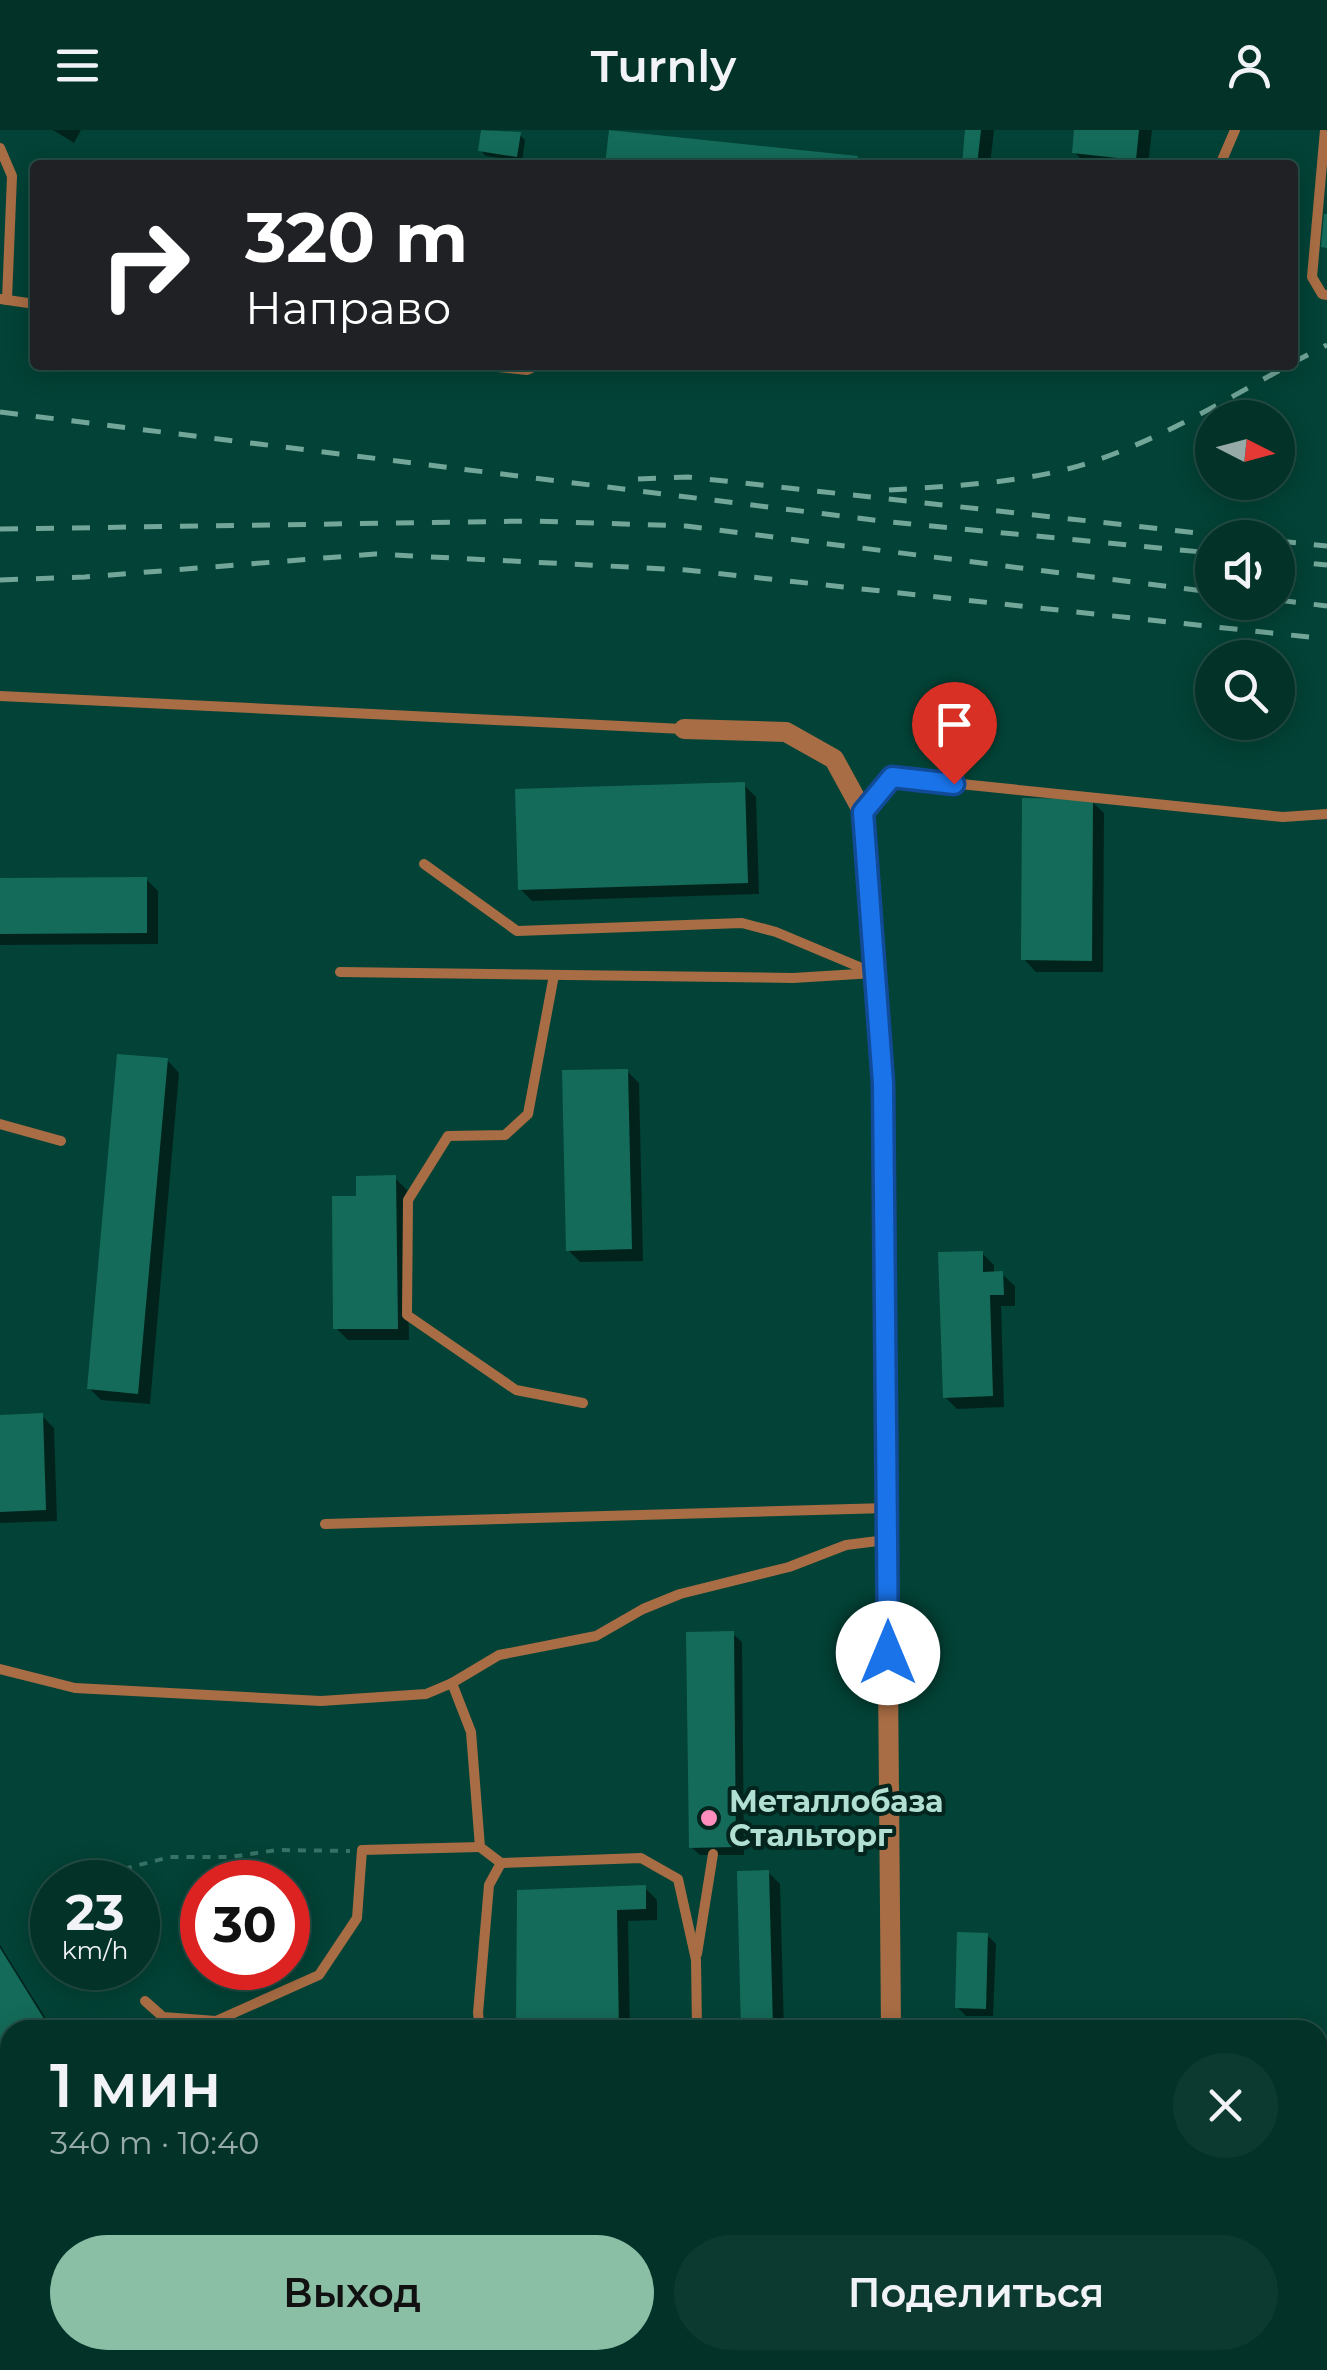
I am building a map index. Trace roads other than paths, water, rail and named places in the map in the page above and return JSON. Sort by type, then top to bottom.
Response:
[{"type":"street","points":[[684,729],[786,732],[834,759],[863,812],[883,1083],[891,2020]]},
{"type":"lane","points":[[1222,160],[1235,130]]},
{"type":"lane","points":[[1325,130],[1312,277],[1322,294],[1327,294]]},
{"type":"lane","points":[[0,148],[12,176],[4,299],[30,303]]},
{"type":"lane","points":[[0,696],[684,729]]},
{"type":"lane","points":[[863,812],[892,777],[1283,817],[1327,814]]},
{"type":"lane","points":[[424,864],[517,930],[742,924],[776,932],[875,973]]},
{"type":"lane","points":[[340,972],[792,978],[875,973]]},
{"type":"lane","points":[[554,975],[528,1114],[506,1135],[448,1136],[408,1200],[408,1314],[516,1390],[582,1404]]},
{"type":"lane","points":[[0,1124],[61,1141]]},
{"type":"lane","points":[[326,1524],[886,1508]]},
{"type":"lane","points":[[0,1669],[75,1688],[321,1701],[426,1694],[500,1656],[596,1636],[642,1608],[680,1594],[789,1567],[846,1545],[887,1540]]},
{"type":"lane","points":[[452,1684],[471,1732],[480,1847]]},
{"type":"lane","points":[[218,2020],[319,1975],[357,1918],[362,1850],[480,1847],[501,1863],[641,1858],[678,1879],[696,1960]]},
{"type":"lane","points":[[697,2020],[696,1960],[713,1854]]},
{"type":"lane","points":[[479,2020],[489,1885],[501,1863]]},
{"type":"lane","points":[[145,2001],[163,2017],[203,2020]]},
{"type":"railway","points":[[1298,360],[1327,345]]},
{"type":"railway","points":[[889,490],[1015,479],[1088,463],[1166,431],[1280,370]]},
{"type":"railway","points":[[0,412],[890,522],[1195,551]]},
{"type":"railway","points":[[638,479],[688,477],[1195,533]]},
{"type":"railway","points":[[0,529],[532,521],[686,526],[1195,590]]},
{"type":"railway","points":[[1295,543],[1327,546]]},
{"type":"railway","points":[[0,580],[375,554],[686,570],[1327,639]]},
{"type":"railway","points":[[1295,562],[1327,565]]},
{"type":"railway","points":[[1295,602],[1327,606]]},
{"type":"place","name":"Металлобаза Стальторг","points":[[709,1818]]}]
